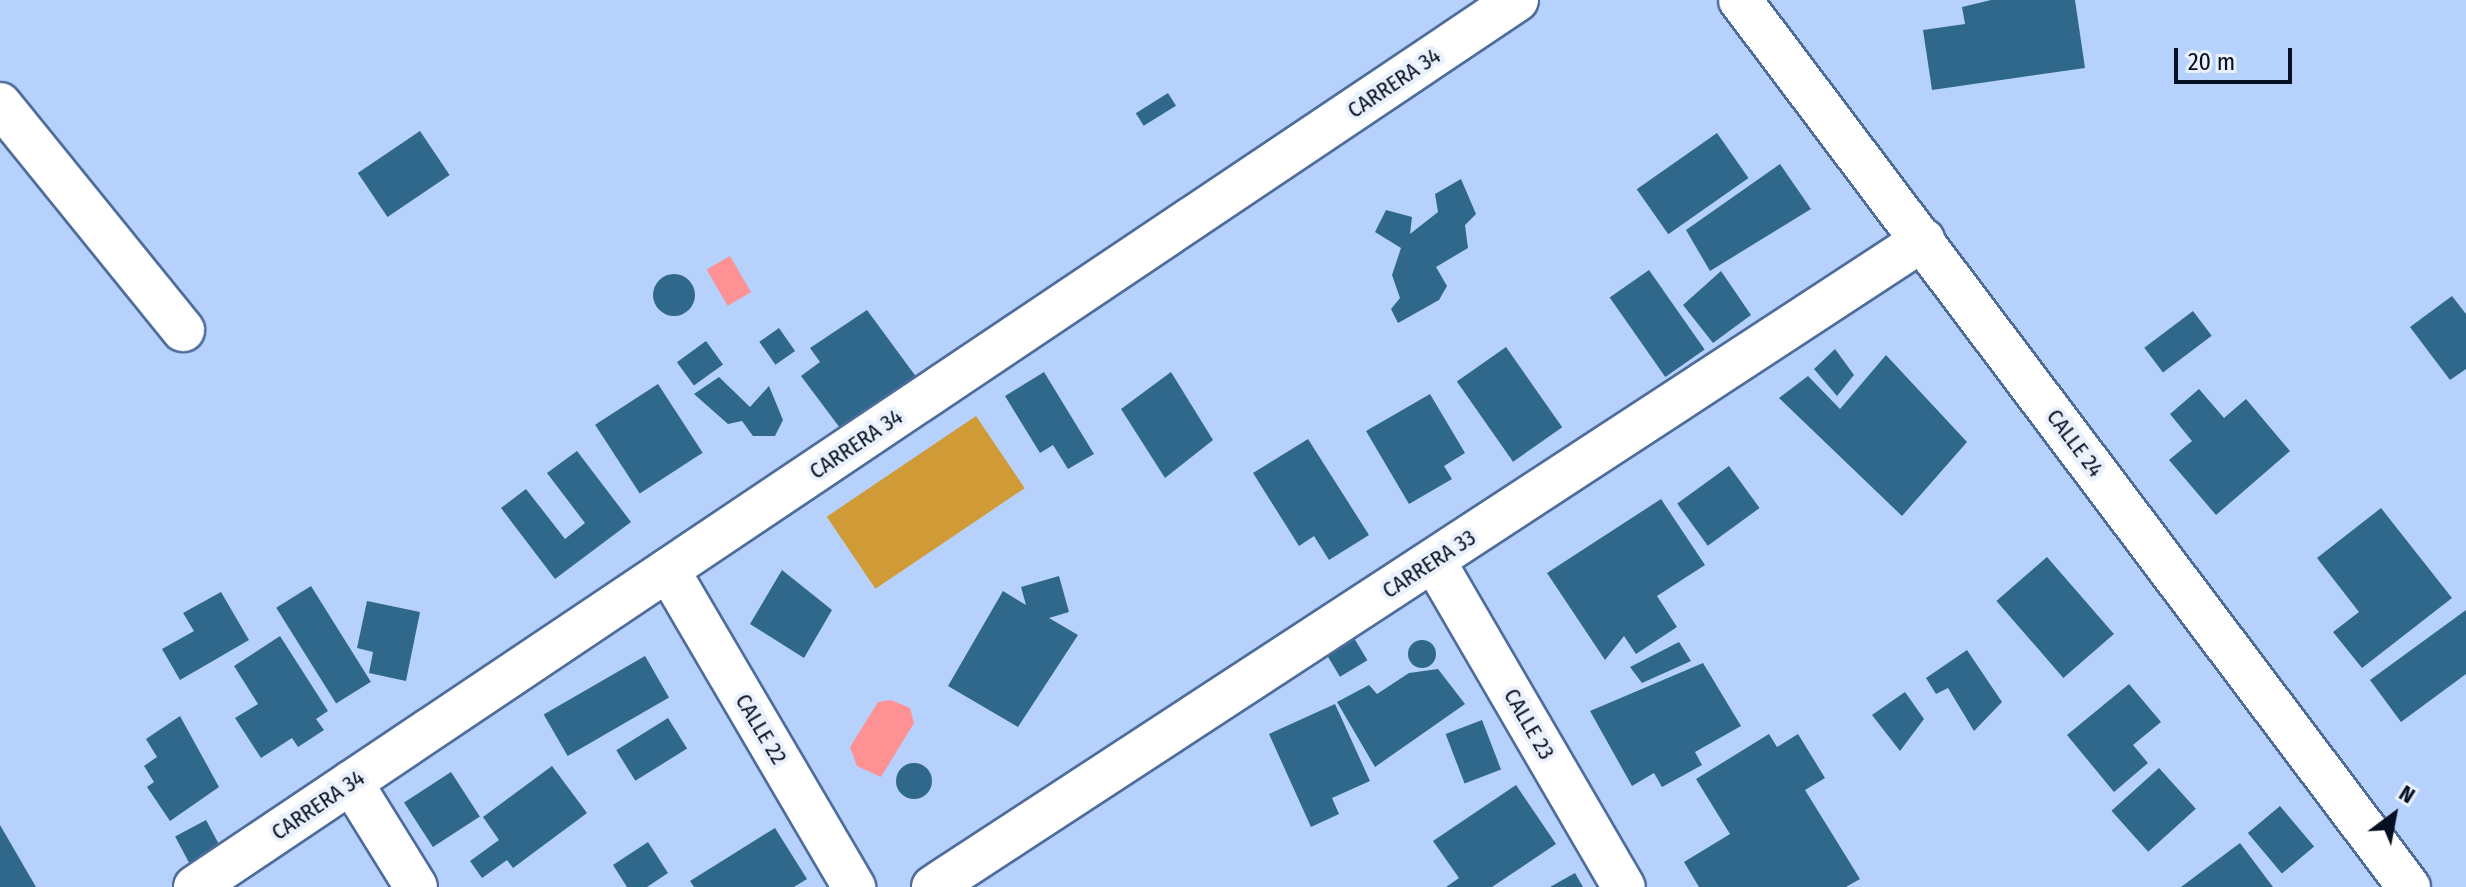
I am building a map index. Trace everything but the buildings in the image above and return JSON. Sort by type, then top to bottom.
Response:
[{"type":"street","name":"CARRERA 34","points":[[195,887],[1517,0]]},
{"type":"street","name":"CALLE 24","points":[[1740,0],[2409,887]]},
{"type":"street","points":[[0,104],[183,330]]},
{"type":"street","name":"CARRERA 33","points":[[933,887],[1923,240]]},
{"type":"street","name":"CALLE 23","points":[[1434,561],[1624,887]]},
{"type":"street","name":"CALLE 22","points":[[668,570],[854,887]]},
{"type":"street","points":[[351,782],[416,887]]},
{"type":"shaded area","points":[[730,256],[751,292],[728,306],[707,270]]},
{"type":"shaded area","points":[[976,416],[1025,488],[875,589],[827,517]]},
{"type":"shaded area","points":[[891,700],[910,708],[914,723],[881,777],[857,766],[850,747],[878,702]]}]
